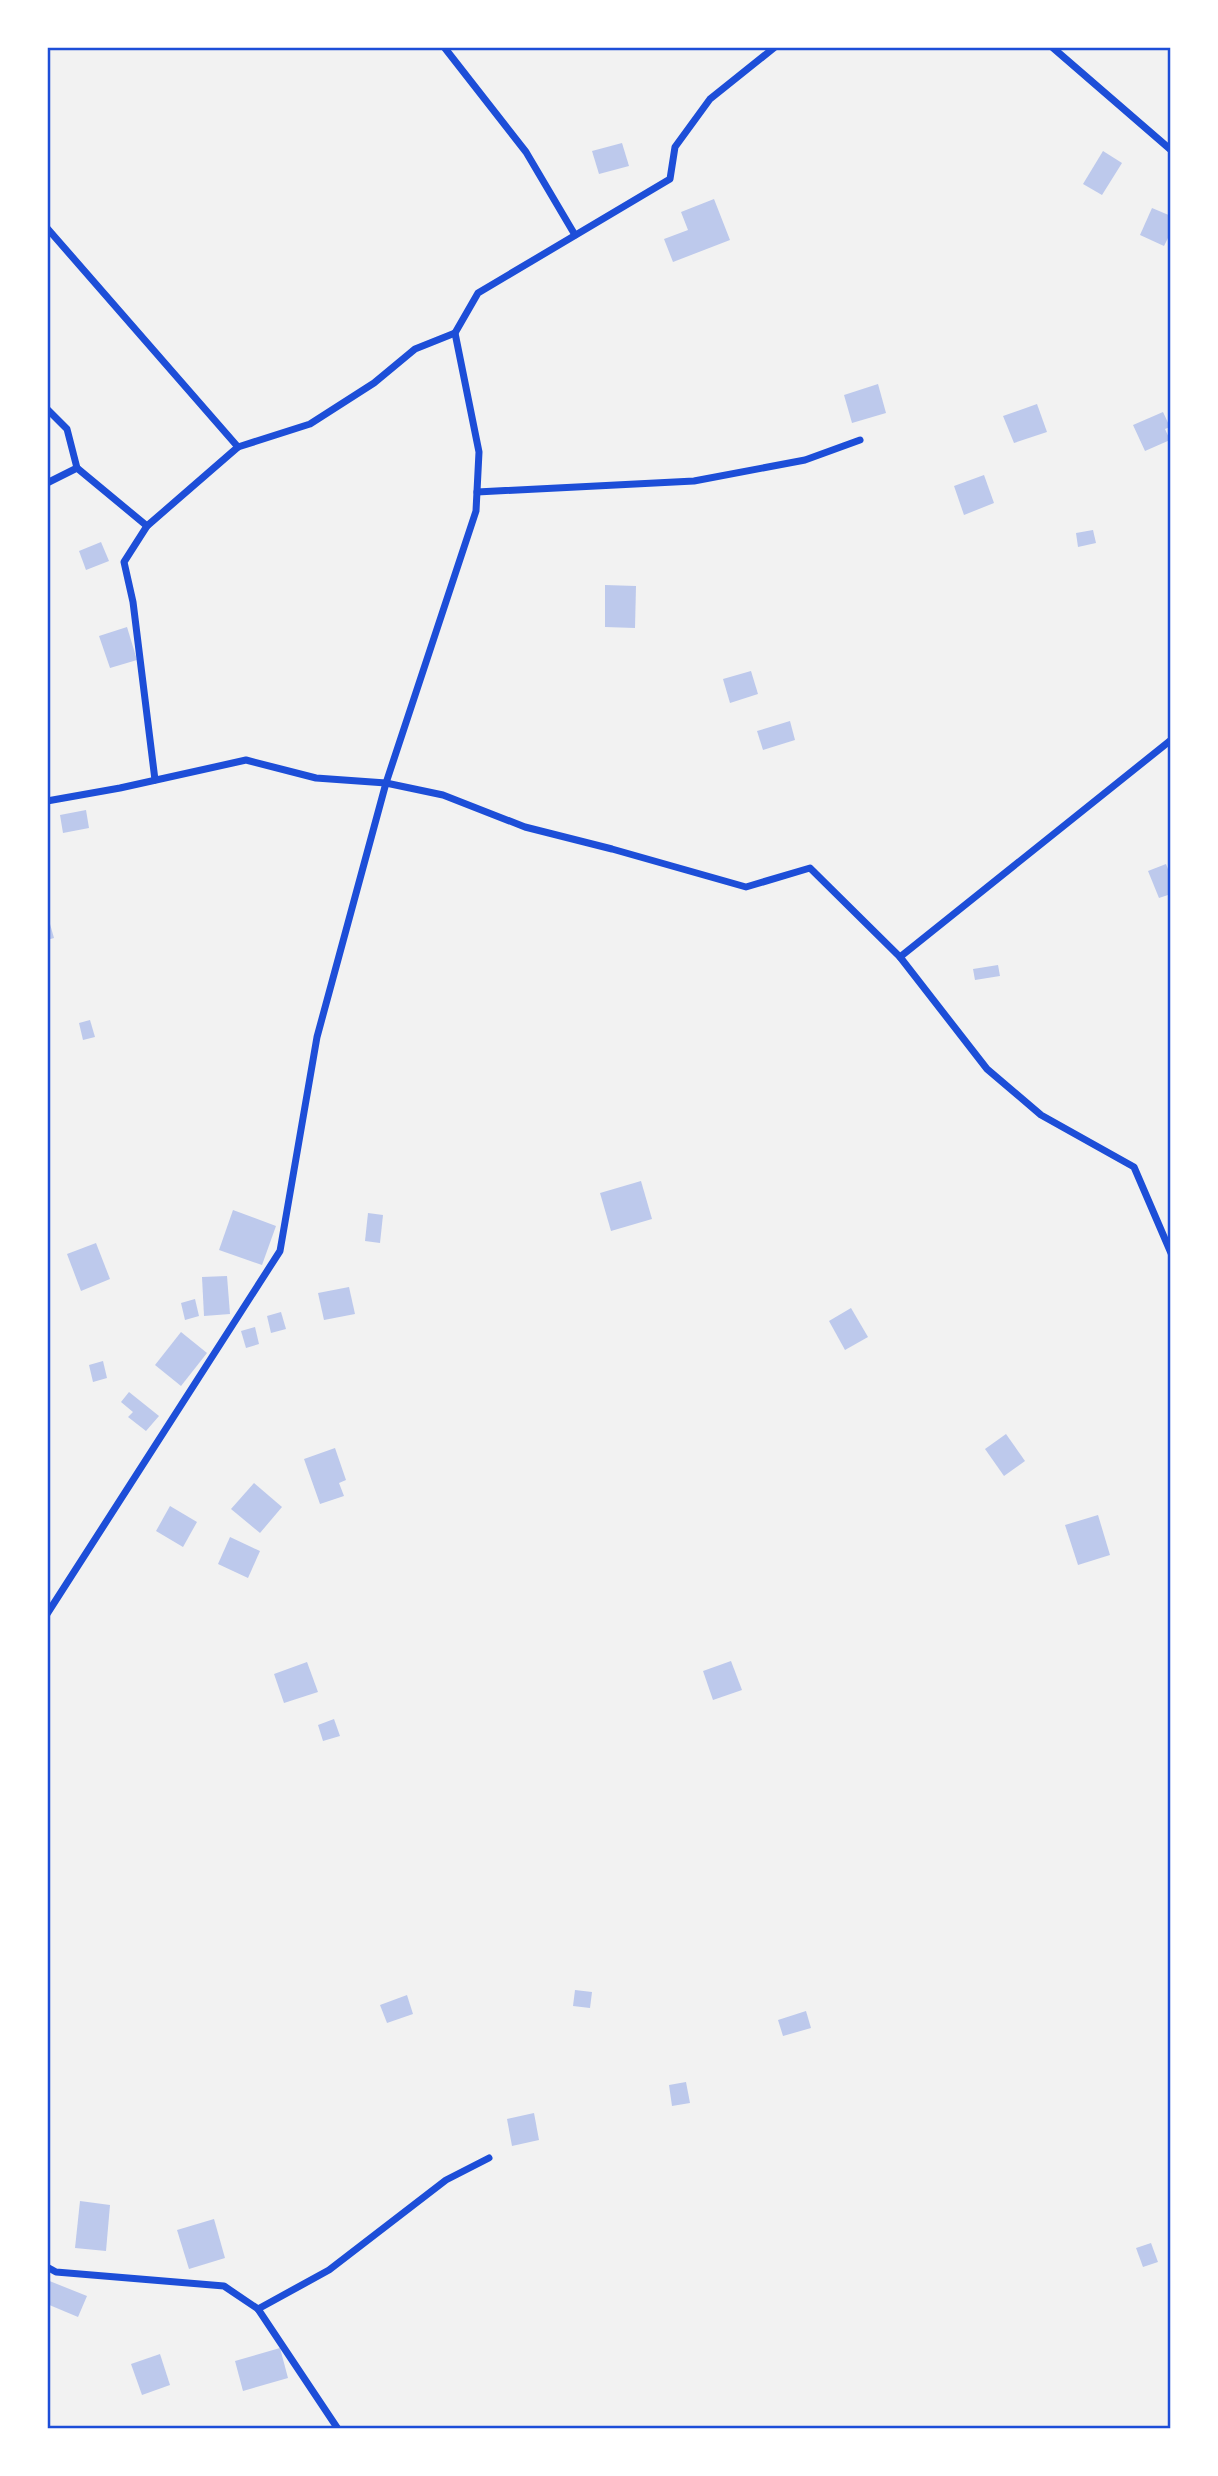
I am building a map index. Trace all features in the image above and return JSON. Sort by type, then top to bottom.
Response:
[{"type":"street","points":[[444,47],[526,152],[575,235]]},
{"type":"street","points":[[155,780],[133,602],[124,562],[147,526],[238,447],[310,424],[374,383],[415,349],[455,333],[478,293],[670,179],[675,147],[710,99],[775,47]]},
{"type":"street","points":[[1052,47],[1171,150]]},
{"type":"street","points":[[47,228],[238,447]]},
{"type":"street","points":[[47,1614],[280,1251],[317,1037],[386,783],[475,510],[479,452],[455,333]]},
{"type":"street","points":[[47,409],[66,429],[77,468],[147,526]]},
{"type":"street","points":[[477,492],[694,481],[805,460],[860,440]]},
{"type":"street","points":[[47,483],[77,468]]},
{"type":"street","points":[[900,957],[1171,740]]},
{"type":"street","points":[[47,801],[246,760],[316,778],[386,783],[443,795],[525,827],[746,887],[810,868],[900,957],[987,1069],[1041,1115],[1133,1167],[1171,1253]]},
{"type":"street","points":[[258,2309],[329,2270],[446,2180],[489,2158]]},
{"type":"street","points":[[47,2267],[57,2272],[224,2286],[258,2309],[338,2429]]},
{"type":"building","points":[[622,143],[629,166],[599,174],[592,151]]},
{"type":"building","points":[[1103,151],[1122,163],[1102,195],[1083,184]]},
{"type":"building","points":[[714,199],[730,240],[673,262],[664,239],[688,230],[681,212]]},
{"type":"building","points":[[1152,208],[1171,216],[1171,232],[1164,246],[1140,235]]},
{"type":"building","points":[[878,384],[886,413],[852,423],[844,395]]},
{"type":"building","points":[[1037,404],[1047,432],[1014,443],[1003,416]]},
{"type":"building","points":[[1163,412],[1170,427],[1165,429],[1170,440],[1145,451],[1133,425]]},
{"type":"building","points":[[984,475],[994,503],[964,515],[954,486]]},
{"type":"building","points":[[1093,530],[1096,543],[1078,547],[1076,533]]},
{"type":"building","points":[[101,542],[109,561],[86,570],[79,551]]},
{"type":"building","points":[[605,585],[636,586],[635,628],[605,627]]},
{"type":"building","points":[[127,627],[137,660],[110,668],[99,636]]},
{"type":"building","points":[[751,671],[758,694],[730,703],[723,679]]},
{"type":"building","points":[[790,721],[795,740],[763,750],[757,731]]},
{"type":"building","points":[[86,810],[89,828],[63,833],[60,815]]},
{"type":"building","points":[[1166,864],[1171,877],[1171,894],[1159,898],[1148,871]]},
{"type":"building","points":[[47,918],[54,938],[47,940]]},
{"type":"building","points":[[998,965],[1000,976],[975,980],[973,969]]},
{"type":"building","points":[[90,1020],[95,1037],[83,1040],[79,1023]]},
{"type":"building","points":[[641,1181],[652,1219],[611,1231],[600,1193]]},
{"type":"building","points":[[233,1210],[276,1226],[262,1265],[219,1250]]},
{"type":"building","points":[[368,1213],[383,1215],[380,1243],[365,1241]]},
{"type":"building","points":[[96,1243],[110,1279],[81,1291],[67,1254]]},
{"type":"building","points":[[227,1276],[230,1314],[204,1316],[202,1277]]},
{"type":"building","points":[[349,1287],[355,1314],[324,1320],[318,1293]]},
{"type":"building","points":[[195,1299],[199,1316],[185,1320],[181,1303]]},
{"type":"building","points":[[851,1308],[868,1337],[845,1350],[829,1321]]},
{"type":"building","points":[[281,1312],[286,1329],[271,1333],[267,1316]]},
{"type":"building","points":[[255,1327],[259,1344],[246,1348],[241,1331]]},
{"type":"building","points":[[181,1332],[207,1353],[181,1386],[155,1365]]},
{"type":"building","points":[[103,1361],[107,1378],[93,1382],[89,1365]]},
{"type":"building","points":[[129,1392],[159,1416],[146,1431],[128,1417],[133,1412],[121,1402]]},
{"type":"building","points":[[1006,1434],[1025,1461],[1004,1476],[985,1449]]},
{"type":"building","points":[[335,1448],[346,1480],[339,1483],[344,1496],[320,1504],[304,1459]]},
{"type":"building","points":[[254,1483],[282,1507],[260,1533],[231,1509]]},
{"type":"building","points":[[170,1506],[197,1522],[183,1547],[156,1531]]},
{"type":"building","points":[[1098,1515],[1110,1555],[1078,1565],[1065,1525]]},
{"type":"building","points":[[230,1537],[260,1551],[248,1578],[218,1564]]},
{"type":"building","points":[[731,1661],[742,1690],[713,1700],[703,1671]]},
{"type":"building","points":[[307,1662],[318,1692],[284,1703],[274,1674]]},
{"type":"building","points":[[334,1719],[340,1736],[323,1741],[318,1725]]},
{"type":"building","points":[[575,1990],[592,1992],[590,2008],[573,2006]]},
{"type":"building","points":[[407,1995],[413,2014],[387,2023],[380,2005]]},
{"type":"building","points":[[806,2011],[811,2028],[783,2036],[778,2020]]},
{"type":"building","points":[[686,2082],[690,2103],[672,2106],[669,2085]]},
{"type":"building","points":[[534,2113],[539,2140],[512,2146],[507,2119]]},
{"type":"building","points":[[80,2201],[110,2205],[106,2251],[75,2248]]},
{"type":"building","points":[[214,2219],[225,2258],[189,2269],[177,2230]]},
{"type":"building","points":[[1151,2243],[1158,2262],[1143,2267],[1136,2248]]},
{"type":"building","points":[[47,2280],[87,2296],[78,2317],[47,2304]]},
{"type":"building","points":[[280,2348],[288,2378],[243,2391],[235,2361]]},
{"type":"building","points":[[160,2354],[170,2385],[142,2395],[131,2364]]}]
